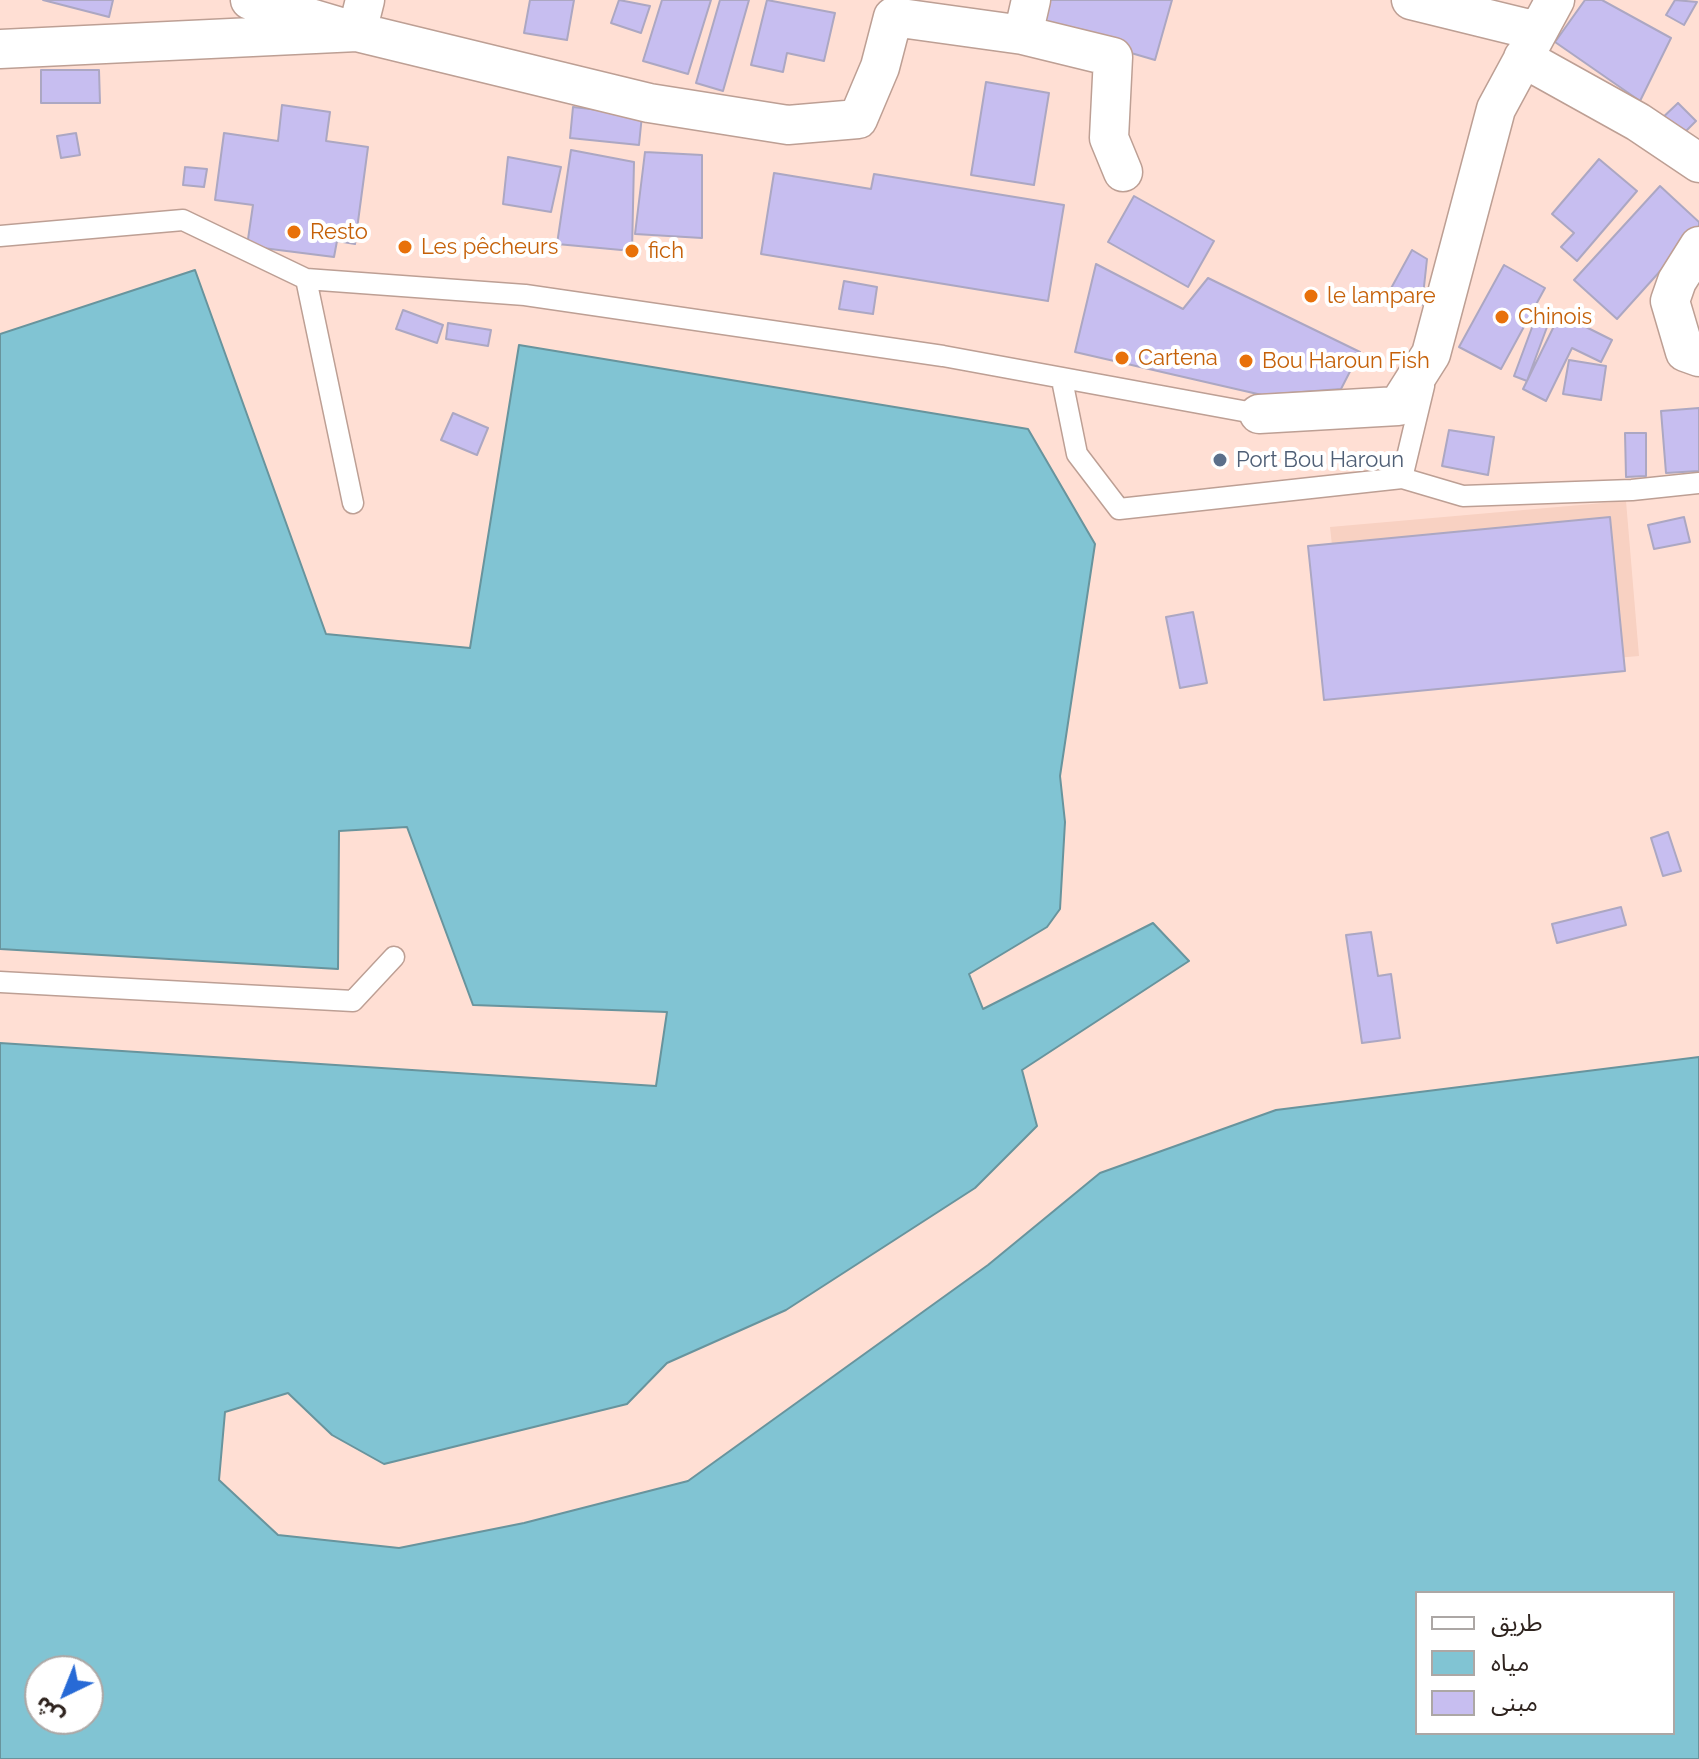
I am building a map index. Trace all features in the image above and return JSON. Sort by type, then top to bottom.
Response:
[{"type":"street","points":[[250,0],[361,16],[649,103],[788,125],[858,119],[880,67],[893,17],[1027,18],[1113,57],[1109,138],[1123,172]]},
{"type":"street","points":[[1411,0],[1538,30],[1638,122],[1699,163]]},
{"type":"street","points":[[0,49],[361,16]]},
{"type":"street","points":[[1259,414],[1398,406],[1431,354],[1496,109],[1538,30]]},
{"type":"street","points":[[1699,246],[1677,281],[1670,301],[1685,352],[1699,357]]},
{"type":"lane","points":[[0,236],[183,220],[306,279],[525,295],[943,356],[1259,414]]},
{"type":"lane","points":[[306,279],[353,503]]},
{"type":"lane","points":[[1402,478],[1431,354]]},
{"type":"lane","points":[[1062,380],[1077,454],[1119,509],[1402,478],[1463,496],[1632,490],[1699,483]]},
{"type":"lane","points":[[0,982],[353,1001],[394,957]]},
{"type":"shaded area","points":[[1626,501],[1639,656],[1347,681],[1330,527]]},
{"type":"water","points":[[195,270],[326,634],[470,648],[519,345],[1028,429],[1095,544],[1060,776],[1065,822],[1060,909],[1047,927],[969,974],[983,1009],[1153,923],[1189,961],[1022,1070],[1037,1126],[975,1188],[786,1310],[667,1363],[627,1404],[384,1464],[332,1435],[288,1393],[225,1412],[219,1480],[278,1535],[399,1548],[524,1523],[688,1481],[988,1265],[1100,1173],[1276,1110],[1699,1057],[1699,1759],[0,1759],[0,1043],[656,1086],[667,1012],[473,1005],[407,827],[339,831],[338,969],[0,949],[0,334]]},
{"type":"building","points":[[43,0],[113,0],[109,17]]},
{"type":"building","points":[[530,0],[574,0],[567,40],[524,33]]},
{"type":"building","points":[[619,0],[650,6],[641,33],[611,23]]},
{"type":"building","points":[[662,0],[711,0],[688,74],[643,61]]},
{"type":"building","points":[[720,0],[749,0],[723,91],[696,83]]},
{"type":"building","points":[[767,0],[835,13],[824,61],[787,53],[783,72],[751,65]]},
{"type":"building","points":[[1047,0],[1172,0],[1155,60],[1039,26]]},
{"type":"building","points":[[1585,0],[1602,0],[1671,38],[1640,101],[1555,42]]},
{"type":"building","points":[[1675,0],[1697,2],[1684,25],[1666,15]]},
{"type":"building","points":[[41,70],[99,70],[100,103],[41,103]]},
{"type":"building","points":[[986,82],[1049,93],[1034,185],[971,175]]},
{"type":"building","points":[[1678,103],[1696,121],[1676,141],[1657,123]]},
{"type":"building","points":[[282,105],[330,112],[326,141],[368,147],[355,244],[337,241],[334,257],[247,246],[253,205],[215,200],[224,133],[278,141]]},
{"type":"building","points":[[573,107],[642,115],[639,145],[570,138]]},
{"type":"building","points":[[76,133],[80,155],[61,158],[57,136]]},
{"type":"building","points":[[571,150],[634,162],[632,251],[557,244]]},
{"type":"building","points":[[645,152],[702,155],[702,238],[635,234]]},
{"type":"building","points":[[508,157],[561,167],[551,212],[503,204]]},
{"type":"building","points":[[1599,159],[1637,191],[1577,261],[1561,247],[1574,233],[1552,214]]},
{"type":"building","points":[[185,167],[207,169],[204,187],[183,185]]},
{"type":"building","points":[[774,173],[871,189],[874,174],[1064,205],[1048,301],[761,254]]},
{"type":"building","points":[[1660,186],[1699,222],[1699,228],[1617,319],[1574,280]]},
{"type":"building","points":[[1134,196],[1214,241],[1188,287],[1108,242]]},
{"type":"building","points":[[1412,250],[1427,259],[1422,305],[1389,292]]},
{"type":"building","points":[[1096,264],[1183,309],[1208,278],[1360,352],[1341,389],[1262,395],[1075,352]]},
{"type":"building","name":"Chinois","points":[[1504,265],[1545,288],[1501,369],[1459,347]]},
{"type":"building","points":[[844,281],[877,287],[873,314],[839,309]]},
{"type":"building","points":[[403,310],[443,325],[437,343],[396,329]]},
{"type":"building","points":[[1537,314],[1550,319],[1527,381],[1514,376]]},
{"type":"building","points":[[1560,314],[1612,340],[1601,362],[1572,348],[1546,401],[1523,389]]},
{"type":"building","points":[[448,323],[491,330],[488,346],[446,339]]},
{"type":"building","points":[[1569,360],[1606,366],[1601,400],[1563,394]]},
{"type":"building","points":[[1699,408],[1699,471],[1666,473],[1661,411]]},
{"type":"building","points":[[453,413],[488,428],[477,455],[441,440]]},
{"type":"building","points":[[1449,430],[1494,437],[1488,475],[1442,466]]},
{"type":"building","points":[[1625,433],[1646,433],[1646,476],[1626,477]]},
{"type":"building","points":[[1610,517],[1625,671],[1324,700],[1308,546]]},
{"type":"building","points":[[1684,517],[1690,542],[1654,549],[1648,525]]},
{"type":"building","points":[[1193,612],[1207,683],[1180,688],[1166,617]]},
{"type":"building","points":[[1668,832],[1681,871],[1663,876],[1651,838]]},
{"type":"building","points":[[1621,907],[1626,925],[1557,943],[1552,924]]},
{"type":"building","points":[[1371,932],[1378,976],[1391,974],[1400,1038],[1362,1043],[1346,935]]},
{"type":"place","name":"Resto","points":[[294,232]]},
{"type":"place","name":"Les pêcheurs","points":[[405,247]]},
{"type":"place","name":"fich","points":[[632,251]]},
{"type":"place","name":"le lampare","points":[[1311,296]]},
{"type":"place","name":"Chinois","points":[[1502,317]]},
{"type":"place","name":"Cartena","points":[[1122,358]]},
{"type":"place","name":"Bou Haroun Fish","points":[[1246,361]]},
{"type":"place","name":"Port Bou Haroun","points":[[1220,460]]}]
